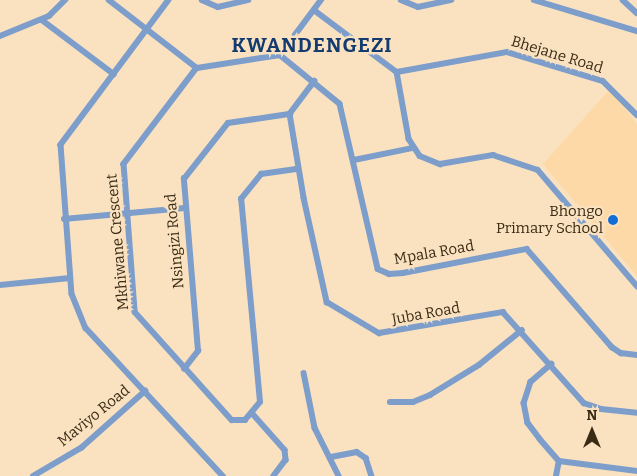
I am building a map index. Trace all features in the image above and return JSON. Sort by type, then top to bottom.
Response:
[{"type":"street","points":[[0,36],[42,20],[65,0]]},
{"type":"street","points":[[109,0],[197,68],[280,55],[322,0]]},
{"type":"street","points":[[169,0],[61,145],[64,219],[70,278],[79,317],[224,476]]},
{"type":"street","points":[[202,0],[218,7],[248,0]]},
{"type":"street","points":[[400,0],[418,6],[451,0]]},
{"type":"street","points":[[534,0],[637,31]]},
{"type":"street","points":[[623,0],[637,13]]},
{"type":"street","points":[[314,10],[397,72],[413,148],[430,162],[440,164],[493,155],[538,170],[637,286]]},
{"type":"street","points":[[42,20],[114,74]]},
{"type":"street","name":"Bhejane Road","points":[[397,72],[507,52],[603,81],[637,115]]},
{"type":"street","name":"Mpala Road","points":[[280,55],[315,81],[340,104],[354,160],[374,264],[382,272],[403,273],[527,249],[612,347],[621,353],[637,355]]},
{"type":"street","name":"Mkhiwane Crescent","points":[[197,68],[126,160],[127,213],[136,315],[232,420],[240,421],[253,414]]},
{"type":"street","points":[[290,114],[315,81]]},
{"type":"street","name":"Juba Road","points":[[290,114],[298,169],[321,288],[333,307],[379,333],[497,312],[508,315],[584,403],[600,410],[637,413]]},
{"type":"street","name":"Nsingizi Road","points":[[184,369],[198,351],[184,208],[184,179],[225,126],[290,114]]},
{"type":"street","points":[[354,160],[413,148]]},
{"type":"street","points":[[274,476],[286,460],[285,450],[253,414],[260,405],[260,395],[241,199],[260,174],[298,169]]},
{"type":"street","points":[[64,219],[184,208]]},
{"type":"street","points":[[0,285],[70,278]]},
{"type":"street","points":[[390,402],[413,402],[430,395],[479,365],[522,330]]},
{"type":"street","points":[[552,364],[531,382],[524,404],[528,423],[559,461],[637,471]]},
{"type":"street","points":[[304,373],[315,428],[331,457],[338,476]]},
{"type":"street","name":"Maviyo Road","points":[[33,476],[81,448],[145,391]]},
{"type":"street","points":[[331,457],[357,452],[366,458],[372,476]]},
{"type":"street","points":[[556,476],[559,461]]},
{"type":"shaded area","name":"Bhongo Primary School","points":[[610,89],[637,124],[637,276],[543,164]]},
{"type":"place","name":"Bhongo Primary School","points":[[613,220]]},
{"type":"district","name":"KWANDENGEZI","points":[[312,45]]}]
